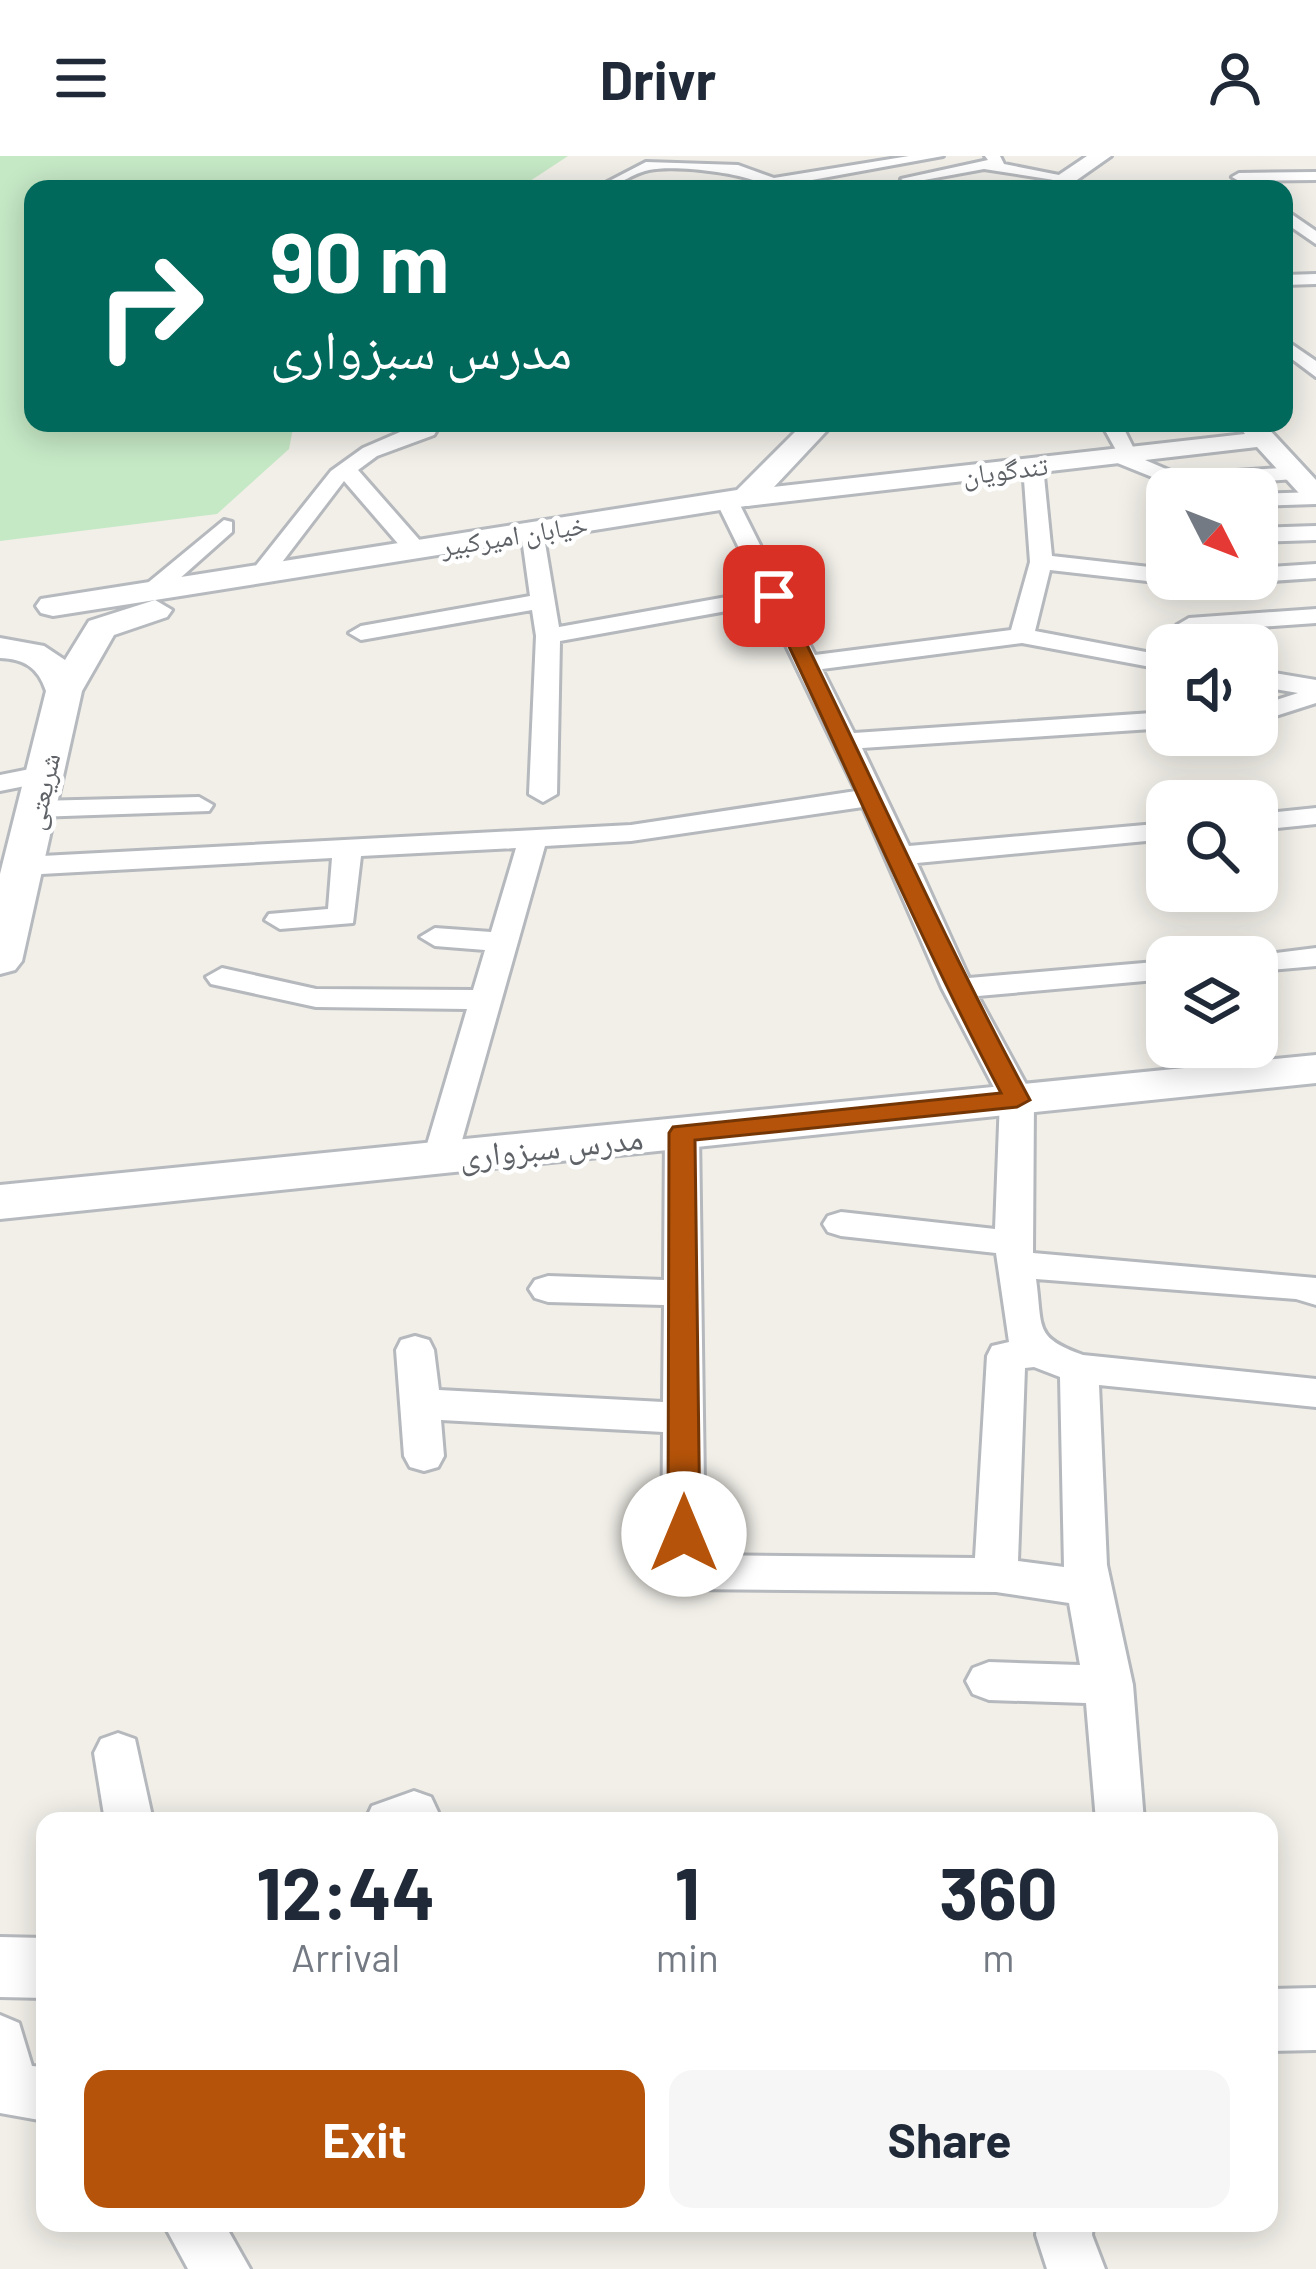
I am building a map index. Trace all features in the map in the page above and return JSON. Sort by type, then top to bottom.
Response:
[{"type":"main road","points":[[1070,180],[1101,156]]},
{"type":"main road","points":[[1074,180],[1125,156]]},
{"type":"main road","points":[[726,501],[781,432]]},
{"type":"main road","points":[[726,501],[809,432]]},
{"type":"main road","name":"خیابان امیرکبیر","points":[[272,572],[726,501]]},
{"type":"main road","points":[[11,633],[53,606],[272,572]]},
{"type":"main road","points":[[11,633],[65,646],[101,628],[272,572]]},
{"type":"main road","points":[[53,606],[96,613],[101,628]]},
{"type":"main road","name":"شریعتی","points":[[0,961],[12,889],[64,691],[101,628]]},
{"type":"main road","points":[[11,633],[60,674],[64,691]]},
{"type":"main road","name":"مدرس سبزواری","points":[[0,1202],[1316,1069]]},
{"type":"street","points":[[785,180],[936,156]]},
{"type":"street","points":[[950,156],[964,169]]},
{"type":"street","points":[[901,180],[988,161],[1047,180]]},
{"type":"street","points":[[619,180],[646,166],[741,163],[769,180]]},
{"type":"street","points":[[1242,180],[1232,172],[1316,176]]},
{"type":"street","points":[[1293,215],[1316,239]]},
{"type":"street","points":[[1293,341],[1316,371]]},
{"type":"street","points":[[272,572],[346,470],[370,452],[423,432]]},
{"type":"street","points":[[1114,432],[1123,455],[1177,481],[1299,466]]},
{"type":"street","name":"تندگویان","points":[[726,501],[1123,455],[1250,432]]},
{"type":"street","points":[[1257,432],[1299,466],[1316,497],[1278,499]]},
{"type":"street","points":[[1022,636],[1041,562],[1033,466]]},
{"type":"street","points":[[346,470],[415,549]]},
{"type":"street","points":[[726,501],[873,797],[958,988],[1017,1100],[1016,1254],[1025,1336],[1036,1353]]},
{"type":"street","points":[[152,591],[224,527]]},
{"type":"street","points":[[532,531],[548,636],[543,794]]},
{"type":"street","points":[[1278,534],[1316,532]]},
{"type":"street","points":[[1041,562],[1146,574]]},
{"type":"street","points":[[1278,574],[1316,571]]},
{"type":"street","points":[[548,636],[774,596]]},
{"type":"street","points":[[361,633],[543,602]]},
{"type":"street","points":[[1204,624],[1316,616]]},
{"type":"street","points":[[807,664],[1022,636],[1146,659]]},
{"type":"street","points":[[1278,683],[1316,691]]},
{"type":"street","points":[[1278,706],[1316,691]]},
{"type":"street","points":[[845,741],[1146,721]]},
{"type":"street","points":[[0,783],[199,805]]},
{"type":"street","points":[[12,889],[347,849],[631,833],[873,797]]},
{"type":"street","points":[[1278,820],[1316,816]]},
{"type":"street","points":[[899,856],[1146,833]]},
{"type":"street","points":[[440,1157],[532,839]]},
{"type":"street","points":[[280,920],[342,917],[347,849]]},
{"type":"street","points":[[435,937],[502,942]]},
{"type":"street","points":[[1278,960],[1316,957]]},
{"type":"street","points":[[958,988],[1146,972]]},
{"type":"street","points":[[222,977],[316,998],[485,1000]]},
{"type":"street","points":[[682,1133],[684,1572],[996,1575],[1088,1588]]},
{"type":"street","points":[[841,1224],[1016,1254],[1300,1286],[1316,1292]]},
{"type":"street","points":[[548,1289],[682,1293]]},
{"type":"street","points":[[415,1349],[424,1456]]},
{"type":"street","points":[[996,1575],[1006,1356],[1036,1353],[1079,1369],[1316,1393]]},
{"type":"street","points":[[1079,1369],[1088,1588],[1110,1685],[1121,1775],[1120,1812]]},
{"type":"street","points":[[420,1403],[683,1418]]},
{"type":"street","points":[[989,1681],[1110,1685]]},
{"type":"street","points":[[118,1753],[128,1812]]},
{"type":"street","points":[[0,1967],[36,1968]]},
{"type":"street","points":[[1278,2020],[1316,2019]]},
{"type":"street","points":[[197,2232],[221,2269]]},
{"type":"street","points":[[1064,2232],[1076,2269]]},
{"type":"green space","points":[[0,156],[568,156],[532,180],[24,180],[24,432],[292,432],[289,449],[217,514],[0,541]]},
{"type":"route","points":[[684,1534],[682,1133],[1017,1100],[958,988],[873,797],[774,596]]}]
